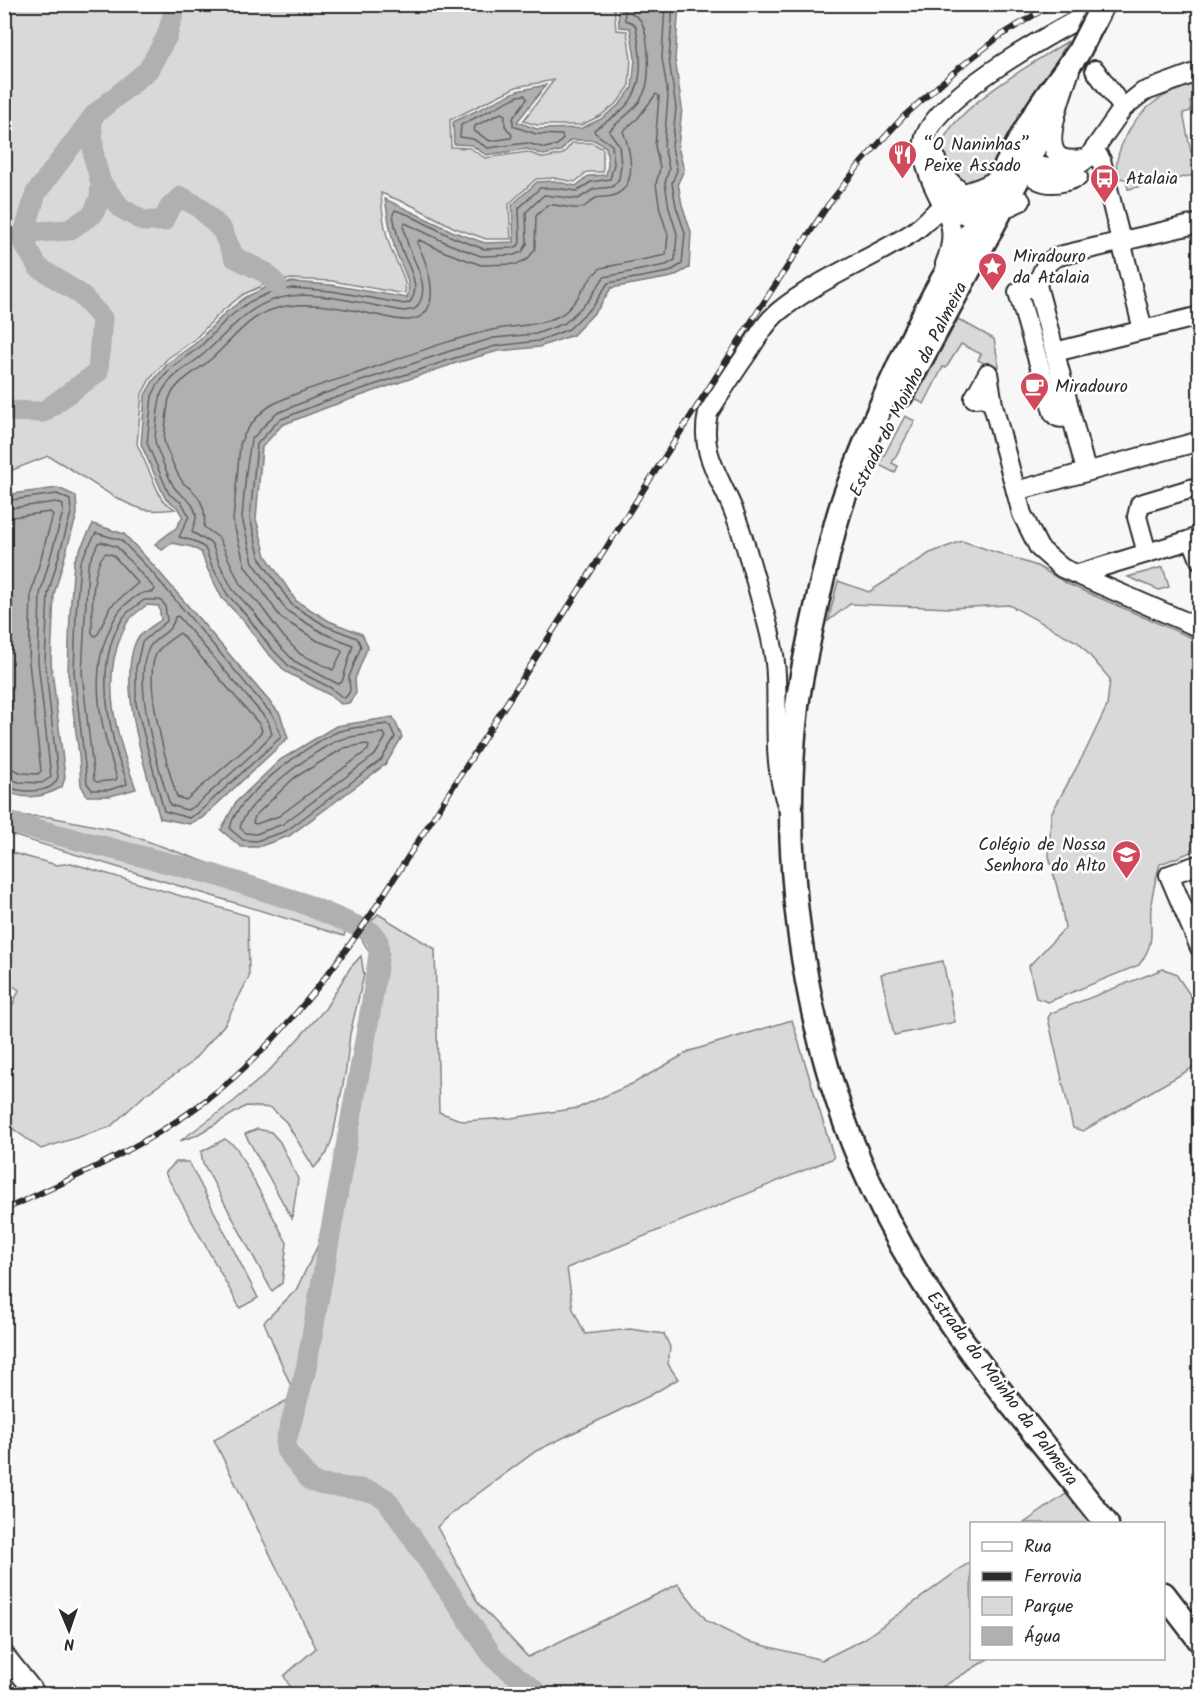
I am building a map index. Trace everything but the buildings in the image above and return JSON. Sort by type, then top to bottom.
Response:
[{"type":"main road","points":[[1074,60],[1105,4]]},
{"type":"main road","name":"Estrada do Moinho da Palmeira","points":[[1074,60],[1033,117],[1001,175],[957,208],[937,288],[848,487],[829,551],[797,704],[792,769],[792,818],[795,894],[811,1009],[831,1080],[860,1161],[922,1282],[995,1384],[1105,1522]]},
{"type":"main road","name":"Estrada do Moinho da Palmeira","points":[[829,551],[868,457],[987,238],[1012,205],[1026,165],[1074,60]]},
{"type":"main road","points":[[1165,1595],[1200,1641]]},
{"type":"street","points":[[915,370],[939,313],[979,241],[983,228],[957,208],[930,180],[924,151],[925,138],[945,109],[970,87],[1015,56],[1105,4]]},
{"type":"street","points":[[914,336],[951,248],[957,208],[936,162],[934,149],[936,138],[942,126],[953,114],[1015,56]]},
{"type":"street","points":[[1074,60],[1056,116],[1052,144],[1056,153],[1064,159],[1095,156]]},
{"type":"street","points":[[1095,70],[1123,108]]},
{"type":"street","points":[[792,818],[781,789],[777,758],[777,675],[771,638],[744,539],[710,459],[704,430],[708,413],[766,325],[779,312],[930,220],[957,208],[987,215],[1012,205],[1041,189],[1072,180],[1088,172],[1123,108],[1143,92],[1200,71]]},
{"type":"street","points":[[1001,175],[1016,166],[1026,165],[1057,170],[1070,169],[1095,156],[1131,111],[1148,94],[1176,78]]},
{"type":"street","points":[[1055,86],[1026,141],[1024,155],[1031,177],[1041,182],[1055,183],[1072,180]]},
{"type":"street","points":[[1095,156],[1121,241],[1143,330]]},
{"type":"street","points":[[1086,471],[1037,285],[1043,269],[1051,260],[1200,223]]},
{"type":"street","points":[[1037,285],[1018,292],[1053,412],[1060,418],[1071,416]]},
{"type":"street","points":[[1055,352],[1200,316]]},
{"type":"street","points":[[993,405],[985,398],[974,398],[988,373],[993,405],[1022,514],[1039,548],[1062,568],[1200,628]]},
{"type":"street","points":[[1016,490],[1200,441]]},
{"type":"street","points":[[1147,553],[1137,517],[1140,504],[1200,486]]},
{"type":"street","points":[[1078,574],[1196,538],[1200,560]]},
{"type":"street","points":[[1200,864],[1169,875],[1200,948]]},
{"type":"street","points":[[4,1654],[36,1695]]},
{"type":"green space","points":[[4,5],[614,5],[616,30],[627,31],[631,59],[629,87],[618,102],[600,116],[581,125],[537,125],[523,121],[554,80],[516,87],[450,120],[451,147],[470,148],[485,158],[527,152],[544,158],[563,154],[572,143],[593,143],[603,149],[603,172],[587,172],[575,182],[554,178],[536,179],[509,204],[511,239],[486,239],[455,228],[413,206],[381,193],[386,232],[404,278],[405,294],[332,281],[291,279],[266,284],[244,294],[222,311],[194,340],[167,359],[150,379],[142,394],[137,444],[162,500],[175,509],[146,510],[106,492],[48,456],[5,473]]},
{"type":"green space","points":[[1068,41],[992,172],[971,185],[961,178],[943,158],[942,146],[948,132],[977,102],[1017,73]]},
{"type":"green space","points":[[1199,81],[1199,99],[1190,101],[1191,111],[1183,113],[1191,152],[1199,151],[1199,174],[1128,189],[1126,179],[1117,178],[1116,167],[1121,148],[1131,127],[1138,117],[1156,101]]},
{"type":"green space","points":[[958,319],[994,339],[999,367],[982,367],[984,363],[978,360],[981,354],[961,344],[946,368],[943,367],[924,404],[915,399]]},
{"type":"green space","points":[[905,416],[915,421],[892,463],[898,466],[895,473],[879,465]]},
{"type":"green space","name":"Colégio de Nossa Senhora do Alto","points":[[962,541],[1037,566],[1070,585],[1199,641],[1199,849],[1160,864],[1154,885],[1150,942],[1139,965],[1048,1002],[1036,998],[1029,966],[1065,928],[1049,856],[1051,814],[1107,706],[1110,679],[1079,643],[1009,605],[951,608],[850,604],[828,621],[838,581],[869,592],[930,553]]},
{"type":"green space","points":[[1163,567],[1169,587],[1159,590],[1128,577]]},
{"type":"green space","points":[[5,815],[50,817],[116,830],[239,874],[349,918],[344,936],[5,833]]},
{"type":"green space","points":[[5,851],[57,865],[71,863],[248,916],[249,977],[225,1024],[190,1064],[146,1094],[110,1127],[41,1149],[5,1123],[5,1023],[19,990],[5,980]]},
{"type":"green space","points":[[378,914],[435,949],[439,1112],[463,1121],[511,1118],[578,1108],[634,1083],[690,1051],[792,1020],[834,1158],[567,1268],[573,1309],[585,1334],[630,1329],[664,1334],[670,1347],[668,1364],[678,1379],[651,1395],[536,1451],[457,1509],[437,1527],[478,1603],[528,1657],[678,1584],[707,1621],[746,1641],[822,1660],[864,1639],[970,1562],[970,1660],[986,1660],[931,1694],[294,1694],[284,1676],[316,1648],[214,1440],[295,1396],[264,1322],[296,1290],[318,1245],[377,966],[359,934]]},
{"type":"green space","points":[[361,956],[364,975],[350,1034],[346,1069],[333,1136],[327,1153],[314,1168],[286,1122],[271,1108],[246,1106],[195,1136],[180,1141],[233,1102],[268,1072],[325,1009],[350,968]]},
{"type":"green space","points":[[943,961],[955,1022],[894,1035],[881,974]]},
{"type":"green space","points":[[1163,969],[1175,973],[1199,1008],[1199,1064],[1083,1131],[1073,1128],[1048,1018],[1051,1013]]},
{"type":"green space","points":[[257,1129],[271,1132],[280,1142],[298,1179],[292,1219],[245,1134]]},
{"type":"green space","points":[[225,1139],[236,1147],[287,1243],[282,1283],[272,1291],[203,1163],[201,1152]]},
{"type":"green space","points":[[176,1162],[189,1162],[258,1298],[240,1308],[165,1173]]},
{"type":"green space","points":[[1066,1494],[1089,1522],[1025,1522]]},
{"type":"water","points":[[618,5],[679,5],[675,59],[682,108],[678,147],[684,170],[678,183],[691,232],[689,268],[672,277],[611,288],[598,309],[573,335],[539,347],[498,351],[456,363],[328,407],[282,425],[262,447],[256,519],[266,556],[296,601],[329,621],[362,634],[368,646],[355,679],[356,693],[349,703],[341,704],[328,694],[286,672],[265,650],[243,620],[222,598],[201,552],[192,547],[172,543],[162,550],[155,544],[176,528],[183,517],[177,507],[165,498],[141,444],[145,395],[169,362],[196,343],[225,313],[246,297],[267,287],[292,282],[332,285],[407,298],[407,279],[393,243],[385,199],[454,232],[485,243],[514,242],[512,205],[537,182],[554,181],[576,186],[588,176],[606,175],[608,164],[606,147],[594,140],[570,140],[561,151],[544,155],[527,149],[486,155],[471,145],[454,144],[453,122],[517,91],[546,85],[517,122],[537,129],[582,128],[601,119],[620,104],[632,88],[635,59],[630,28],[619,27]]},
{"type":"water","points":[[58,488],[76,496],[77,514],[54,594],[51,662],[65,777],[62,787],[33,797],[26,797],[4,789],[5,495]]},
{"type":"water","points":[[93,524],[124,534],[154,566],[280,714],[288,738],[202,818],[189,824],[160,818],[141,754],[132,704],[131,659],[138,638],[161,620],[159,606],[147,605],[128,622],[115,655],[112,674],[114,713],[123,752],[136,789],[110,796],[87,796],[81,785],[68,673],[70,614],[74,561]]},
{"type":"water","points":[[393,717],[402,737],[386,764],[289,836],[258,847],[241,847],[221,830],[236,802],[280,760],[336,726]]},
{"type":"waterway","points":[[4,411],[43,412],[98,372],[102,318],[80,294],[38,267],[22,240],[36,193],[95,114],[148,70],[167,36],[176,4]]},
{"type":"waterway","points":[[91,119],[94,158],[101,183],[121,208],[143,221],[163,221],[170,207],[181,197],[199,207],[222,230],[234,257],[266,273],[277,285]]},
{"type":"waterway","points":[[22,240],[37,232],[69,230],[93,214],[100,198],[101,183]]},
{"type":"waterway","points":[[4,821],[215,875],[300,902],[371,932],[378,941],[379,954],[371,1007],[306,1369],[286,1441],[286,1450],[311,1481],[322,1485],[360,1489],[386,1499],[494,1658],[539,1694]]},
{"type":"railway","points":[[4,1210],[108,1161],[182,1118],[253,1060],[296,1013],[336,964],[372,913],[828,205],[861,163],[904,116],[1000,36],[1052,4]]},
{"type":"place","name":"“O Naninhas” Peixe Assado","points":[[903,180]]},
{"type":"place","name":"Atalaia","points":[[1105,204]]},
{"type":"place","name":"Miradouro da Atalaia","points":[[992,292]]},
{"type":"place","name":"Miradouro","points":[[1034,412]]},
{"type":"place","name":"Colégio de Nossa Senhora do Alto","points":[[1127,880]]}]
